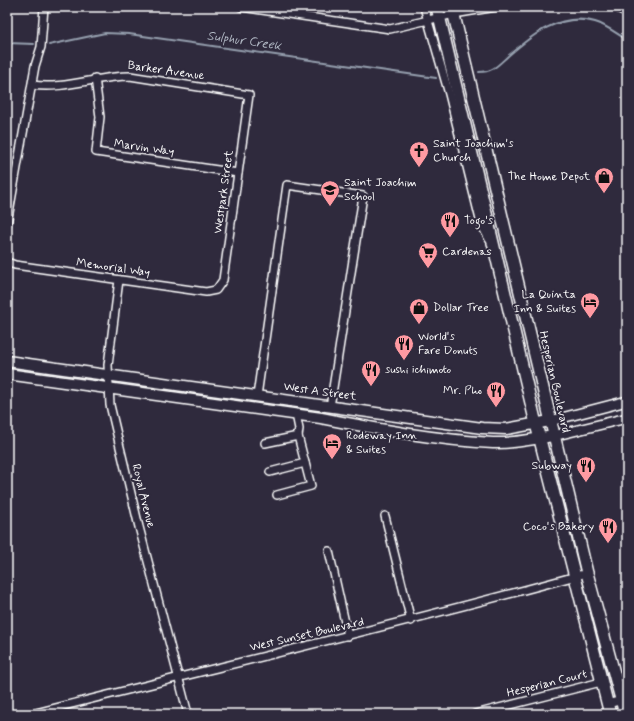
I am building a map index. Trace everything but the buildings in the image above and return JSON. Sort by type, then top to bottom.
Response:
[{"type":"main road","name":"Hesperian Boulevard","points":[[453,11],[586,573],[624,700],[625,714]]},
{"type":"main road","points":[[439,12],[536,424],[609,709]]},
{"type":"main road","name":"West A Street","points":[[7,361],[495,429],[550,421]]},
{"type":"main road","name":"West A Street","points":[[7,374],[296,414],[399,431],[494,443],[553,436]]},
{"type":"main road","points":[[321,418],[330,407]]},
{"type":"main road","points":[[399,431],[412,423],[415,419]]},
{"type":"street","points":[[7,224],[32,84],[41,46],[44,7]]},
{"type":"street","points":[[241,7],[260,8],[390,29],[428,21],[439,12],[496,7]]},
{"type":"street","points":[[424,7],[449,94],[481,224],[494,250]]},
{"type":"street","points":[[616,7],[627,13]]},
{"type":"street","name":"Barker Avenue","points":[[32,84],[46,87],[95,78],[130,76],[249,95]]},
{"type":"street","name":"Marvin Way","points":[[95,78],[100,117],[96,152],[238,173]]},
{"type":"street","name":"Westpark Street","points":[[216,290],[223,280],[249,95]]},
{"type":"street","points":[[257,396],[287,185],[363,196],[330,407]]},
{"type":"street","name":"Memorial Way","points":[[7,262],[15,265],[206,292],[216,290]]},
{"type":"street","name":"Royal Avenue","points":[[119,280],[108,365],[110,405],[188,714]]},
{"type":"street","name":"West A Street","points":[[550,421],[627,401]]},
{"type":"street","points":[[277,495],[311,486],[298,436],[299,429],[296,414]]},
{"type":"street","name":"West A Street","points":[[553,436],[627,418]]},
{"type":"street","points":[[265,444],[298,436]]},
{"type":"street","points":[[270,472],[305,463]]},
{"type":"street","points":[[385,516],[411,621]]},
{"type":"street","points":[[329,551],[348,636]]},
{"type":"street","name":"West Sunset Boulevard","points":[[32,714],[411,621],[586,573]]},
{"type":"street","name":"Hesperian Court","points":[[475,714],[601,682]]},
{"type":"street","points":[[609,709],[624,700]]},
{"type":"waterway","name":"Sulphur Creek","points":[[479,72],[488,71],[495,67],[527,40],[547,27],[570,20],[582,20],[599,23],[627,40]]},
{"type":"waterway","name":"Sulphur Creek","points":[[49,45],[105,33],[129,34],[436,78]]},
{"type":"waterway","name":"Sulphur Creek","points":[[7,43],[34,44]]},
{"type":"place","name":"Saint Joachim's Church","points":[[419,168]]},
{"type":"place","name":"The Home Depot","points":[[604,194]]},
{"type":"place","name":"Saint Joachim School","points":[[330,207]]},
{"type":"place","name":"Togo's","points":[[450,238]]},
{"type":"place","name":"Cardenas","points":[[428,269]]},
{"type":"place","name":"La Quinta Inn & Suites","points":[[590,319]]},
{"type":"place","name":"Dollar Tree","points":[[419,325]]},
{"type":"place","name":"World's Fare Donuts","points":[[404,361]]},
{"type":"place","name":"sushi ichimoto","points":[[371,387]]},
{"type":"place","name":"Mr. Pho","points":[[496,408]]},
{"type":"place","name":"Rodeway Inn & Suites","points":[[332,460]]},
{"type":"place","name":"Subway","points":[[586,483]]},
{"type":"place","name":"Coco's Bakery","points":[[608,544]]}]
